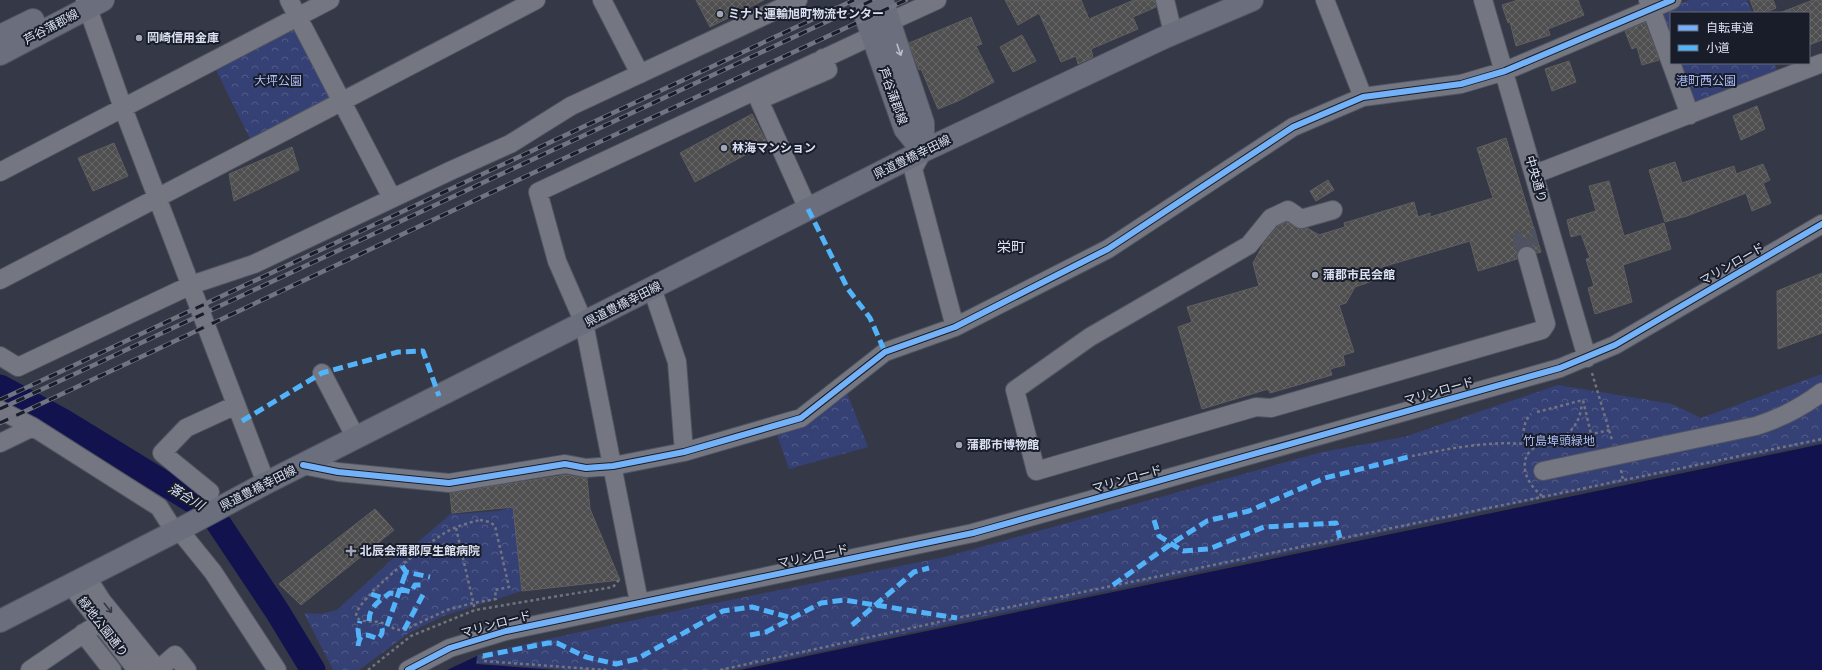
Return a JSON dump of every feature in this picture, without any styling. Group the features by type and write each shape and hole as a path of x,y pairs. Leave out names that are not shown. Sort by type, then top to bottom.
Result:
{"main road":[{"name":"芦谷蒲郡線","path":"860,0 905,129 923,151"},
{"name":"芦谷蒲郡線","path":"882,0 924,123 923,151"},
{"name":"県道豊橋幸田線","path":"0,621 180,529 217,499 266,483 923,151 1173,33 1252,0"},
{"name":"芦谷蒲郡線","path":"0,36 86,2"},
{"name":"芦谷蒲郡線","path":"0,54 86,2"}],"street":[{"path":"289,0 341,103 392,198"},
{"path":"0,172 330,0"},
{"path":"0,280 536,0"},
{"path":"602,0 640,74"},
{"path":"0,356 18,367 191,285 254,264 510,144 571,106 798,0"},
{"path":"889,22 937,0"},
{"path":"1165,0 1173,33"},
{"path":"1325,0 1363,97"},
{"name":"中央通り","path":"1483,0 1535,174 1544,234 1587,358"},
{"path":"303,465 338,472 449,483 565,464 586,468 613,466 684,452 801,418 885,352 955,327 1108,249 1293,127 1363,97 1461,84 1505,71 1650,4 1672,0"},
{"path":"86,2 124,108 266,483"},
{"path":"1650,4 1670,60"},
{"path":"639,602 584,323 557,261 538,192 872,36"},
{"path":"808,209 759,100 828,70 823,58"},
{"path":"1535,174 1822,63"},
{"path":"1671,64 1690,115"},
{"path":"923,151 912,169 955,327"},
{"path":"1333,210 1301,219 1288,210 1271,218 1249,245 1090,337 1015,390 1036,471 1256,408 1271,408 1542,330 1546,324 1527,256"},
{"name":"マリンロード","path":"408,670 450,648 474,639 639,602 973,533 1560,368 1615,345 1822,224"},
{"path":"652,288 677,362 684,452"},
{"path":"322,373 356,438"},
{"path":"1542,471 1756,426 1778,420 1793,412 1822,392"},
{"path":"217,499 162,453 186,428 236,405"},
{"path":"0,410 33,427 159,507 180,529 213,572 277,670"},
{"path":"0,443 33,427"},
{"path":"78,580 102,601 158,670 175,655 187,670"},
{"name":"緑地公園通り","path":"78,580 99,623 136,670"},
{"path":"30,670 99,623"},
{"path":"83,633 112,670"}],"path":[{"path":"1587,358 1617,455 1623,480"},
{"path":"1538,412 1582,400"},
{"path":"1582,400 1592,434"},
{"path":"1562,440 1571,431 1581,417 1582,400"},
{"path":"1524,443 1523,429 1526,420 1531,414"},
{"path":"720,670 965,616 1822,439"},
{"path":"1412,456 1480,446 1524,443 1536,446"},
{"path":"480,520 490,522 495,526 509,587 495,590 496,599 447,610 404,630 398,631 380,623 360,621 356,617 357,610 394,572 418,552 444,534 456,528 480,520"},
{"path":"456,528 475,610"},
{"path":"368,670 411,636 475,610 614,587 620,580"},
{"path":"483,656 483,661 606,670"}],"green space":[{"name":"港町西公園","path":"1689,0 1747,0 1753,12 1670,12 1670,40 1660,13"},
{"name":"大坪公園","path":"290,30 296,32 336,97 251,141 215,68"},
{"name":"港町西公園","path":"1678,64 1774,64 1778,72 1694,105"},
{"name":"竹島埠頭緑地","path":"1822,374 1822,442 1523,503 732,670 572,670 477,663 478,655 507,648 685,609 945,557 1322,452 1404,437 1558,385 1672,404 1701,418"},
{"path":"844,385 868,447 789,469 774,426"},
{"path":"513,507 522,591 443,616 409,633 359,670 333,670 304,613 321,614 337,610 411,542 413,546 452,513 457,514 498,511"}],"shaded area":[{"path":"1822,444 1822,670 740,670"},
{"path":"477,656 476,664 556,670 447,670"}],"building":[{"name":"ミナト運輸旭町物流センター","path":"696,0 764,0 710,27"},
{"path":"1005,0 1081,0 1089,19 1134,0 1155,0 1156,7 1133,17 1138,29 1091,49 1093,57 1078,64 1076,56 1061,62 1039,13 1018,25"},
{"path":"1518,0 1578,0 1584,15 1548,29 1550,35 1516,46 1510,22 1508,23 1502,5"},
{"path":"1750,0 1773,0 1776,8 1766,12 1755,12"},
{"path":"1813,0 1822,0 1822,40 1810,45 1810,12 1782,12"},
{"path":"971,17 982,44 976,46 994,82 958,101 938,109 921,69 919,70 909,43"},
{"path":"1645,23 1659,60 1642,65 1637,47 1632,49 1625,31"},
{"path":"1022,35 1036,61 1013,72 1000,47"},
{"path":"1569,61 1576,82 1552,91 1545,69"},
{"path":"1757,106 1765,129 1741,140 1733,116"},
{"name":"林海マンション","path":"752,114 767,143 695,182 680,153"},
{"name":"蒲郡市民会館","path":"1506,138 1541,252 1537,253 1530,246 1524,246 1517,253 1517,259 1478,271 1470,241 1372,270 1375,280 1355,287 1346,303 1339,305 1354,352 1343,355 1345,365 1330,369 1332,375 1270,393 1268,389 1202,409 1178,327 1192,322 1187,307 1259,286 1253,263 1264,243 1278,226 1287,222 1299,229 1307,228 1319,235 1345,227 1344,223 1414,202 1418,217 1430,213 1430,217 1493,198 1477,148"},
{"path":"114,143 128,176 93,191 78,158"},
{"path":"292,147 299,170 234,201 229,174"},
{"path":"1675,162 1682,183 1734,166 1736,174 1763,164 1770,180 1763,183 1771,203 1752,211 1746,193 1687,216 1665,222 1649,170"},
{"path":"1328,180 1334,190 1316,201 1310,191"},
{"path":"1609,181 1624,236 1664,223 1671,249 1623,265 1632,302 1595,314 1588,288 1594,286 1586,259 1590,258 1581,234 1571,237 1567,220 1596,211 1589,186"},
{"path":"1822,273 1822,333 1778,349 1777,291"},
{"path":"565,475 587,478 590,509 620,580 522,591 513,507 452,513 450,493"},
{"path":"375,509 394,530 301,605 279,584"}],"waterway":[{"name":"落合川","path":"0,387 61,420 211,512 277,611 313,670"}],"tunnel":[{"path":"1527,256 1522,240 1537,236"}],"railway":[{"path":"0,400 854,0"},
{"path":"0,409 873,0"},
{"path":"0,423 906,0"}],"marked path":[{"path":"808,209 848,289 870,318 885,352"},
{"path":"242,421 322,373 398,352 423,351 439,396"},
{"path":"1113,585 1171,544 1207,521 1249,511 1325,478 1412,456"},
{"path":"1154,520 1159,536 1183,551 1209,549 1264,527 1336,523 1340,538"},
{"path":"402,566 406,572 430,577"},
{"path":"852,625 914,572 929,568"},
{"path":"387,626 406,572"},
{"path":"400,589 411,592 415,585 423,585"},
{"path":"404,630 425,591"},
{"path":"369,621 369,616 373,608 379,602 390,593 398,594"},
{"path":"371,594 383,598"},
{"path":"750,635 766,632 821,603 844,600 957,618"},
{"path":"483,656 548,643 557,643 586,657 616,664 637,659 723,611 752,607 792,618"},
{"path":"359,638 358,629 360,621"},
{"path":"358,646 362,636 367,635 378,639 382,631 380,623"}],"cycle path":[{"path":"303,465 338,472 449,483 565,464 586,468 613,466 684,452 801,418 885,352 955,327 1108,249 1293,127 1363,97 1461,84 1505,71 1672,0"},
{"path":"408,670 450,648 506,631 973,533 1560,368 1615,345 1822,224"}],"place":[{"name":"ミナト運輸旭町物流センター","path":"720,14"},
{"name":"岡崎信用金庫","path":"139,38"},
{"name":"林海マンション","path":"724,148"},
{"name":"蒲郡市民会館","path":"1315,275"},
{"name":"蒲郡市博物館","path":"959,445"},
{"name":"北辰会蒲郡厚生館病院","path":"351,551"}],"district":[{"name":"栄町","path":"1011,247"}]}
